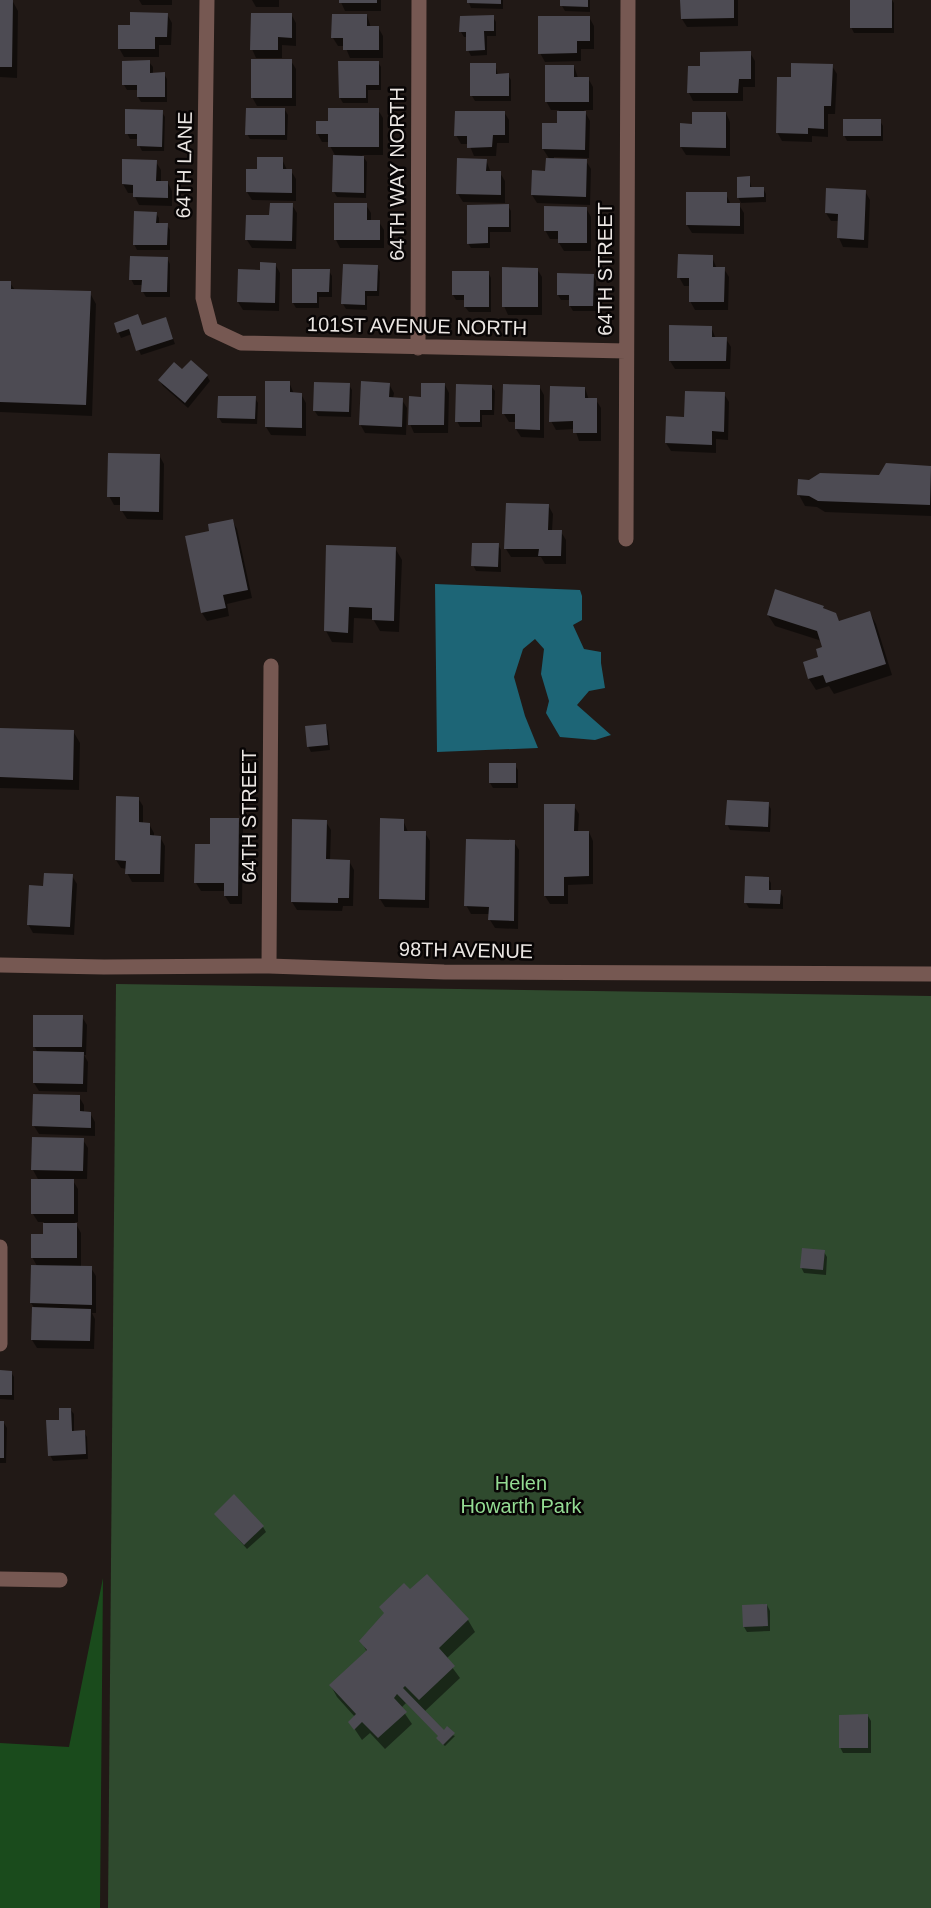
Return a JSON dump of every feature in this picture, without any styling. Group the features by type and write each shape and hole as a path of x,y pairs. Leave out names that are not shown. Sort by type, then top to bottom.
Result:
{"street":[{"name":"64TH LANE","path":"207,0 203,298 211,329"},
{"name":"64TH WAY NORTH","path":"418,0 418,348"},
{"name":"64TH STREET","path":"626,539 628,0"},
{"name":"101ST AVENUE NORTH","path":"211,329 241,343 626,351"},
{"name":"64TH STREET","path":"269,966 271,666"},
{"name":"98TH AVENUE","path":"0,965 269,966 456,972 931,974"},
{"path":"0,1247 0,1344"},
{"path":"0,1579 60,1580"}],"green space":[{"name":"Helen Howarth Park","path":"116,984 931,996 931,1908 108,1908"},
{"path":"103,1578 100,1908 0,1908 0,1743 69,1747"}],"water":[{"path":"435,584 580,590 582,620 573,625 584,649 601,652 605,688 589,691 577,705 611,735 595,740 560,737 546,713 549,701 541,674 544,649 535,639 523,649 514,677 525,716 538,748 437,752"}],"building":[{"path":"0,0 13,0 12,67 0,67"},
{"path":"339,0 377,0 377,3 339,3"},
{"path":"467,0 501,0 501,4 467,3"},
{"path":"560,0 588,0 588,7 560,6"},
{"path":"680,0 734,0 734,18 681,19"},
{"path":"850,0 892,0 892,28 850,28"},
{"path":"130,12 168,13 167,37 155,37 155,49 118,49 118,25 130,25"},
{"path":"251,13 292,13 292,38 278,37 278,50 250,50"},
{"path":"332,14 367,14 367,26 379,26 379,50 343,50 343,38 331,38"},
{"path":"494,15 494,31 484,31 485,50 466,51 466,32 459,32 460,16"},
{"path":"538,16 590,16 590,41 577,41 577,53 538,54"},
{"path":"751,51 751,79 739,79 738,93 687,93 688,66 700,66 700,52"},
{"path":"251,59 292,59 292,98 251,98"},
{"path":"150,60 150,73 165,72 165,97 137,97 137,85 122,85 122,61"},
{"path":"338,61 379,61 379,85 366,85 366,98 339,98"},
{"path":"470,63 496,63 496,74 509,73 509,96 470,96"},
{"path":"791,63 833,64 831,106 824,106 824,129 808,128 808,134 776,133 777,77 791,77"},
{"path":"545,65 574,65 574,77 589,77 589,102 545,102"},
{"path":"246,108 285,108 285,135 245,135"},
{"path":"328,108 379,108 379,147 328,147 328,134 316,134 316,121 328,121"},
{"path":"125,109 163,110 162,147 137,146 137,134 125,134"},
{"path":"455,111 505,111 505,135 493,135 492,147 467,148 467,136 454,136"},
{"path":"557,111 586,111 585,150 542,149 542,123 557,123"},
{"path":"692,112 726,112 726,148 680,147 680,123 692,124"},
{"path":"843,119 881,119 881,136 843,136"},
{"path":"333,155 364,156 364,193 332,192"},
{"path":"257,157 283,157 283,169 292,169 292,193 246,192 246,169 257,169"},
{"path":"457,158 487,159 486,171 501,171 501,195 456,194"},
{"path":"546,158 587,159 586,197 531,195 532,170 545,171"},
{"path":"122,159 157,160 156,181 168,181 168,198 133,197 133,185 122,184"},
{"path":"750,176 750,187 764,187 764,197 737,198 737,177"},
{"path":"826,188 866,190 864,240 837,238 838,214 825,213"},
{"path":"686,192 727,192 727,203 740,203 740,226 686,225"},
{"path":"270,203 293,203 292,241 245,240 246,215 269,215"},
{"path":"334,203 367,203 367,220 380,220 380,240 334,240"},
{"path":"509,204 509,227 488,227 488,243 467,244 467,205"},
{"path":"544,206 587,207 587,243 558,243 558,231 544,231"},
{"path":"134,211 157,212 156,223 168,223 167,245 133,245"},
{"path":"678,254 713,255 713,267 725,267 724,302 689,302 689,278 677,278"},
{"path":"130,256 168,257 167,292 141,292 142,280 129,280"},
{"path":"260,262 276,263 275,303 237,302 238,269 260,270"},
{"path":"343,264 378,265 377,291 365,291 365,305 341,304"},
{"path":"502,267 538,268 538,307 502,307"},
{"path":"292,269 330,269 329,292 317,292 317,303 292,303"},
{"path":"452,271 489,271 489,307 464,307 464,295 452,295"},
{"path":"557,273 594,274 593,306 569,306 569,295 557,295"},
{"path":"0,281 11,281 11,289 91,291 86,405 0,402"},
{"path":"138,314 142,325 166,317 173,339 136,351 129,329 117,333 114,323"},
{"path":"669,325 712,326 712,337 727,337 726,361 669,361"},
{"path":"191,360 208,375 185,403 158,380 174,362 182,369"},
{"path":"265,381 290,381 290,392 302,393 302,428 265,427"},
{"path":"361,381 390,383 389,397 403,398 402,427 359,425"},
{"path":"314,382 350,383 349,412 313,411"},
{"path":"421,383 445,383 444,425 408,425 409,396 421,397"},
{"path":"456,384 492,385 492,410 480,410 480,422 455,422"},
{"path":"503,384 540,385 540,430 515,429 515,414 502,414"},
{"path":"550,386 585,387 585,398 597,398 597,433 573,433 573,421 549,422"},
{"path":"685,391 725,392 724,432 712,431 712,445 665,443 666,416 684,417"},
{"path":"218,396 256,396 255,419 217,418"},
{"path":"108,453 160,454 159,512 120,511 120,497 107,497"},
{"path":"886,463 931,466 930,505 818,501 809,496 797,495 798,479 809,480 820,473 879,475"},
{"path":"506,503 549,504 548,530 562,530 561,556 538,556 539,549 504,549"},
{"path":"233,519 248,590 223,595 226,608 201,613 185,536 209,531 208,524"},
{"path":"472,543 499,543 498,567 471,566"},
{"path":"326,545 396,547 394,621 372,620 372,608 349,607 348,633 324,631"},
{"path":"775,589 824,606 823,608 836,613 839,621 870,611 886,664 826,683 823,675 808,679 803,662 818,657 816,649 822,647 817,631 767,615"},
{"path":"326,724 328,745 307,747 305,726"},
{"path":"0,728 74,730 73,780 0,777"},
{"path":"489,763 516,763 516,783 489,783"},
{"path":"116,796 139,797 139,822 150,823 150,835 161,836 160,874 125,874 126,861 115,860"},
{"path":"727,800 769,802 768,827 725,825"},
{"path":"544,804 575,804 574,831 589,831 589,876 564,877 564,896 544,896"},
{"path":"210,818 239,818 238,896 224,896 224,883 194,883 195,844 210,844"},
{"path":"380,818 404,819 404,831 426,831 425,900 379,899"},
{"path":"292,819 327,820 326,859 350,860 349,898 338,898 338,903 291,902"},
{"path":"466,839 515,840 514,921 488,920 489,907 464,906"},
{"path":"44,873 73,874 70,927 27,925 29,885 43,886"},
{"path":"745,876 769,877 769,890 781,890 780,904 744,903"},
{"path":"33,1015 83,1015 82,1047 33,1047"},
{"path":"33,1051 84,1052 83,1084 33,1083"},
{"path":"33,1094 80,1095 80,1111 91,1112 91,1128 32,1126"},
{"path":"32,1137 84,1138 83,1171 31,1170"},
{"path":"31,1179 74,1179 74,1214 31,1214"},
{"path":"43,1223 77,1223 77,1258 31,1258 31,1234 43,1234"},
{"path":"802,1248 825,1250 823,1270 800,1268"},
{"path":"31,1265 92,1266 92,1305 30,1303"},
{"path":"32,1307 91,1309 90,1341 31,1340"},
{"path":"0,1370 12,1371 12,1395 0,1395"},
{"path":"59,1408 71,1408 72,1431 85,1430 86,1454 48,1456 46,1420 59,1420"},
{"path":"0,1421 4,1421 4,1458 0,1458"},
{"path":"234,1494 264,1526 244,1545 214,1514"},
{"path":"427,1574 469,1619 439,1648 455,1666 419,1700 405,1686 403,1688 444,1730 447,1726 455,1733 443,1745 436,1738 438,1736 397,1694 394,1698 407,1712 378,1738 362,1722 354,1730 348,1722 356,1714 329,1685 367,1650 359,1641 384,1613 379,1607 404,1583 410,1589"},
{"path":"767,1604 768,1626 743,1627 742,1605"},
{"path":"868,1714 868,1748 839,1748 839,1715"}]}
